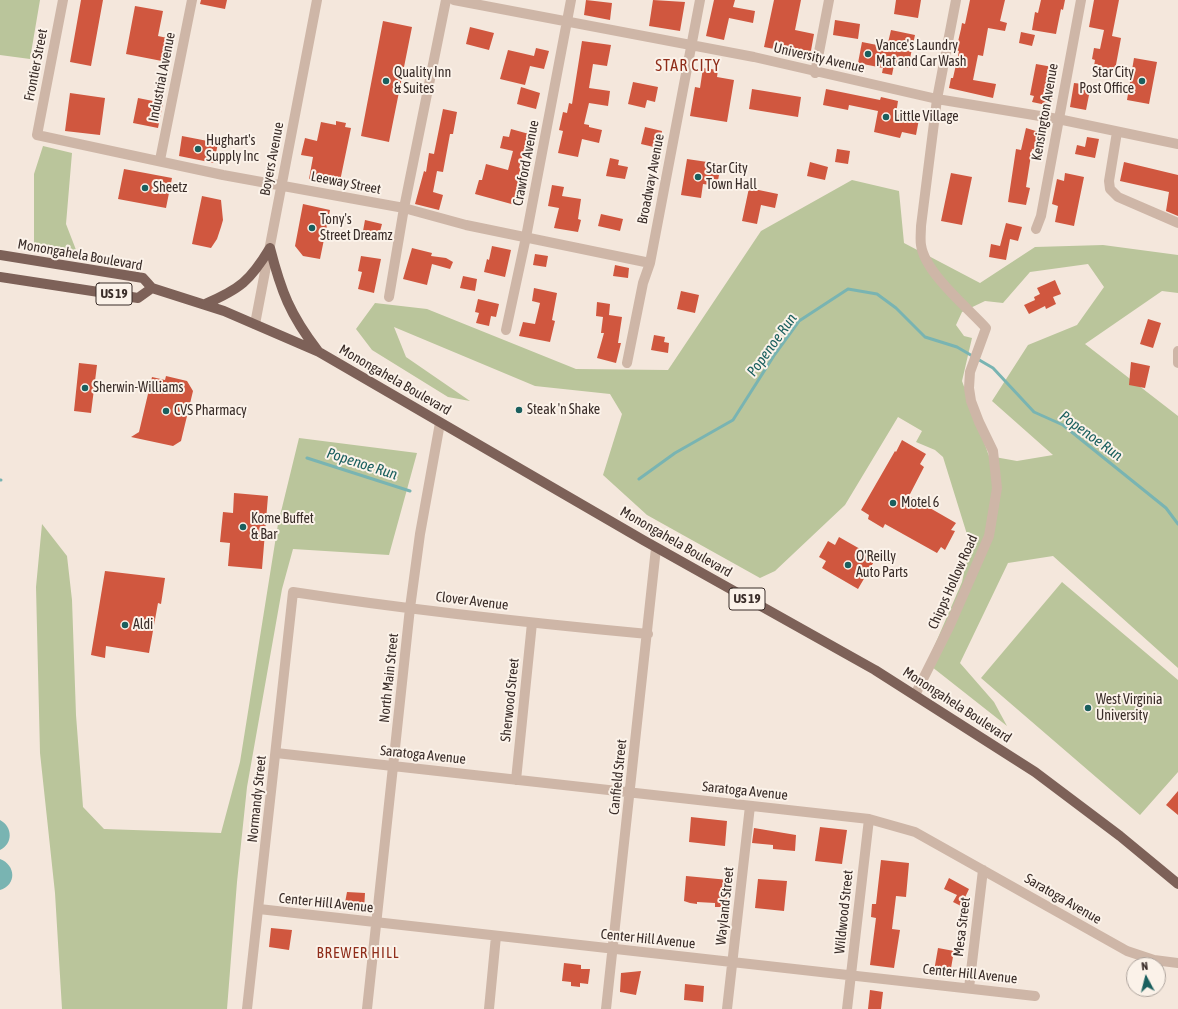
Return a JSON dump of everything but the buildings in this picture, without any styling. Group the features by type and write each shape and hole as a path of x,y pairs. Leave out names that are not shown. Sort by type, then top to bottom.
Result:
{"main road":[{"path":"205,304 240,287 258,267 270,248"},
{"path":"270,248 288,305 298,325 319,352"},
{"name":"Monongahela Boulevard","path":"0,255 77,266 143,278 152,288 205,304 319,352 656,548 915,695 1035,772 1120,836 1178,884"},
{"name":"Monongahela Boulevard","path":"0,277 138,298 152,288"}],"street":[{"name":"Frontier Street","path":"37,134 63,0"},
{"name":"Industrial Avenue","path":"160,160 192,0"},
{"name":"Boyers Avenue","path":"255,324 317,0"},
{"path":"389,297 404,208 446,0"},
{"name":"University Avenue","path":"454,0 754,57 815,73 937,99 1058,119 1178,144"},
{"name":"Crawford Avenue","path":"506,330 526,237 572,0"},
{"name":"Broadway Avenue","path":"627,363 643,283 650,263 700,0"},
{"path":"815,73 829,0"},
{"path":"937,99 956,0"},
{"name":"Kensington Avenue","path":"1036,229 1041,216 1081,0"},
{"name":"Chipps Hollow Road","path":"915,695 950,625 989,536 997,488 993,451 971,401 970,372 983,340 986,328 942,282 930,265 920,246 921,226 937,99"},
{"path":"1117,132 1109,181 1110,189 1118,197 1178,223"},
{"name":"Leeway Street","path":"37,134 223,175 281,184 404,208 466,225 650,263"},
{"path":"1178,351 1178,363"},
{"name":"North Main Street","path":"366,1009 394,766 410,608 420,534 440,423"},
{"name":"Canfield Street","path":"606,1009 631,792 656,548"},
{"name":"Clover Avenue","path":"293,592 532,623 648,634"},
{"name":"Normandy Street","path":"247,1009 293,592"},
{"name":"Sherwood Street","path":"516,780 532,623"},
{"name":"Saratoga Avenue","path":"276,753 869,819 915,832 1127,951 1154,960 1178,963"},
{"name":"Wayland Street","path":"727,1009 750,806"},
{"name":"Wildwood Street","path":"847,1009 869,819"},
{"name":"Mesa Street","path":"968,988 983,870"},
{"name":"Center Hill Avenue","path":"258,909 1035,996"},
{"path":"489,1009 496,936"}],"green space":[{"path":"0,0 40,0 30,59 0,55"},
{"path":"43,146 72,153 66,224 78,255 34,249 34,174"},
{"path":"852,180 899,191 904,243 980,283 1035,247 1103,245 1178,255 1178,293 1162,291 1085,344 1178,416 1178,668 1053,556 1008,563 960,663 994,702 1007,726 927,663 962,582 970,544 943,457 935,450 916,442 922,431 898,417 845,505 775,571 760,578 647,515 603,475 622,414 610,394 535,386 394,327 406,357 470,401 448,397 372,350 356,329 375,303 427,309 576,369 668,370 761,231","holes":["1088,264 1104,287 1077,325 1028,345 992,401 1053,455 1017,461 989,456 962,381 972,338 964,336 956,325 962,312 985,301 1003,303 1030,272"]},
{"path":"299,438 417,453 389,555 293,549 282,589 247,787 237,882 227,1009 62,1009 55,893 40,753 36,587 42,524 67,556 72,600 76,715 83,807 104,829 221,833 240,762 278,524"},
{"name":"West Virginia University","path":"1062,582 1178,680 1178,772 1140,815 981,678"}],"water":[{"path":"0,820 7,827 10,835 7,844 0,850"},
{"path":"0,859 12,870 12,880 6,887 0,890"}],"waterway":[{"name":"Popenoe Run","path":"639,479 675,453 733,420 775,354 799,321 848,289 877,294 896,308 925,337 957,347 993,368 1034,412 1063,425 1166,508 1178,524"},
{"name":"Popenoe Run","path":"307,458 410,491"}],"place":[{"name":"Vance's Laundry Mat and Car Wash","path":"868,54"},
{"name":"Quality Inn & Suites","path":"386,81"},
{"name":"Star City Post Office","path":"1142,81"},
{"name":"Little Village","path":"886,117"},
{"name":"Hughart's Supply Inc","path":"198,149"},
{"name":"Star City Town Hall","path":"698,177"},
{"name":"Sheetz","path":"145,188"},
{"name":"Tony's Street Dreamz","path":"312,228"},
{"name":"Sherwin-Williams","path":"85,388"},
{"name":"Steak 'n Shake","path":"519,410"},
{"name":"CVS Pharmacy","path":"166,411"},
{"name":"Motel 6","path":"893,503"},
{"name":"Kome Buffet & Bar","path":"243,527"},
{"name":"O'Reilly Auto Parts","path":"848,565"},
{"name":"Aldi","path":"125,625"},
{"name":"West Virginia University","path":"1088,708"}],"district":[{"name":"STAR CITY","path":"688,66"},
{"name":"BREWER HILL","path":"358,953"}]}
